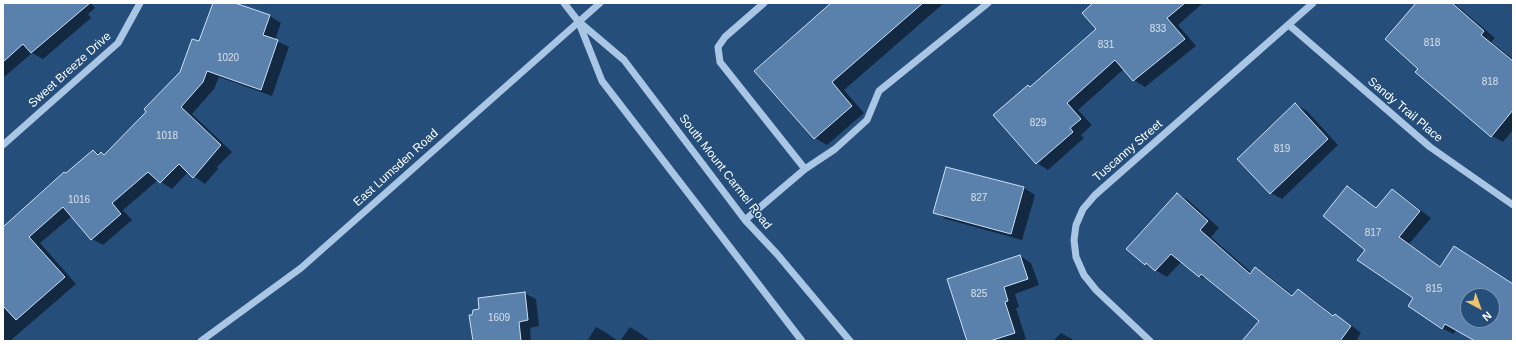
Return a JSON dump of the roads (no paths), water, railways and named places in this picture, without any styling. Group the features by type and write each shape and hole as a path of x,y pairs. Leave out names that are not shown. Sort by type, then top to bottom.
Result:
{"street":[{"name":"Sweet Breeze Drive","path":"3,145 118,43 140,3"},
{"name":"South Mount Carmel Road","path":"564,3 578,21 624,60 745,220 777,254 850,341"},
{"name":"East Lumsden Road","path":"201,341 301,268 600,3"},
{"path":"764,3 725,37 718,47 720,62 806,169"},
{"path":"745,220 806,169 835,149 867,120 879,91 988,3"},
{"name":"Tuscanny Street","path":"1150,341 1096,290 1084,275 1076,257 1074,240 1076,225 1083,209 1095,195 1313,3"},
{"name":"South Mount Carmel Road","path":"578,21 602,81 802,341"},
{"name":"Sandy Trail Place","path":"1289,25 1430,146 1513,205"}]}
